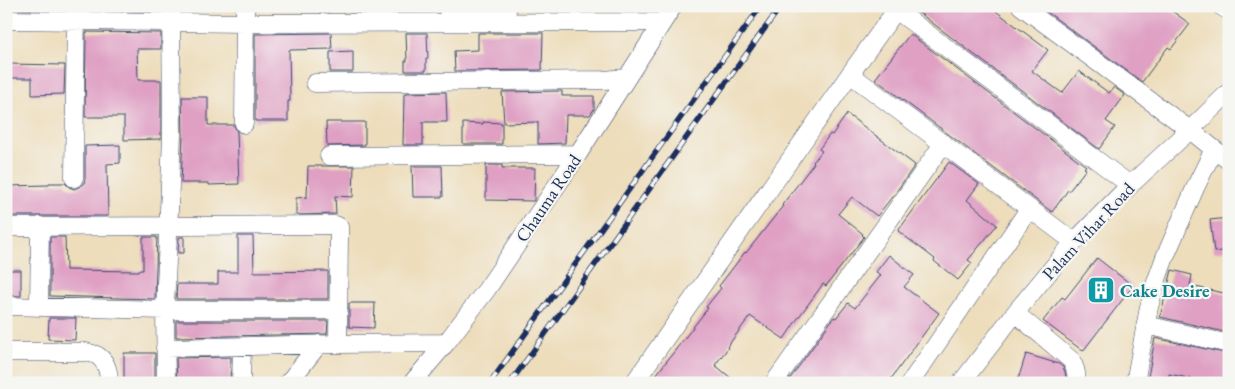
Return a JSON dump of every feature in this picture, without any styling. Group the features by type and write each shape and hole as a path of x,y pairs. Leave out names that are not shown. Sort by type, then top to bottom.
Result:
{"street":[{"path":"445,6 464,9 662,22"},
{"name":"Chauma Road","path":"412,383 446,343 487,289 578,154 673,6"},
{"path":"1021,6 1229,160"},
{"path":"1221,6 1229,11"},
{"path":"634,383 897,8 1130,185"},
{"path":"6,20 76,13 245,15 562,12"},
{"path":"74,178 76,13"},
{"path":"166,383 165,310 172,135 171,15"},
{"path":"244,124 245,15"},
{"path":"850,74 1074,242"},
{"path":"315,83 604,80 626,78"},
{"name":"Palam Vihar Road","path":"961,383 1015,312 1074,242 1130,185 1229,92"},
{"path":"774,383 943,144"},
{"path":"1137,381 1149,307 1156,282 1165,257 1214,149"},
{"path":"329,156 578,154"},
{"path":"910,383 1029,209"},
{"path":"6,227 336,225 339,227 338,344"},
{"path":"39,307 40,226"},
{"path":"6,306 165,310 338,310"},
{"path":"1015,312 1071,360 1076,369 1076,383"},
{"path":"1146,325 1229,344"},
{"path":"165,348 446,343"},
{"path":"288,383 319,344"},
{"path":"241,383 242,347"},
{"path":"6,352 86,352 103,360 107,366 109,383"}],"building":[{"path":"14,6 65,6 65,10 14,9"},
{"path":"87,6 160,6 160,11 87,10"},
{"path":"910,6 989,6 1048,50 1032,71 1062,93 1079,71 1109,93 1114,87 1125,95 1106,121 1115,127 1099,149"},
{"path":"1039,6 1165,6 1190,24 1171,49 1168,47 1142,82"},
{"path":"86,32 161,33 161,49 137,49 138,80 161,80 161,139 124,140 124,117 85,117"},
{"path":"331,33 332,49 289,50 290,101 288,101 288,121 255,121 255,34"},
{"path":"406,33 427,33 428,59 426,59 426,71 405,71 405,61 407,61"},
{"path":"478,33 543,33 542,70 455,71 454,51 478,50"},
{"path":"910,34 1086,166 1084,168 1086,169 1052,212 875,79"},
{"path":"353,51 353,72 330,72 330,52"},
{"path":"6,64 65,65 64,94 32,95 32,78 6,78"},
{"path":"562,91 562,96 594,96 594,109 590,115 566,115 565,143 538,144 538,122 504,123 502,92"},
{"path":"446,92 447,122 423,122 423,145 403,145 404,94"},
{"path":"182,97 208,97 208,125 234,125 237,132 239,184 209,185 209,183 181,183"},
{"path":"847,114 915,165 877,216 852,197 838,214 863,234 864,237 826,286 823,284 784,339 750,316 715,365 737,383 667,383 656,375 708,308 706,307 721,288 719,286 783,206 822,151 819,149"},
{"path":"326,122 365,122 365,145 327,146"},
{"path":"483,122 502,123 502,144 463,144 463,123 483,124"},
{"path":"120,145 120,163 107,164 108,216 6,216 6,186 65,183 74,189 84,183 85,146"},
{"path":"949,162 979,184 967,200 997,225 968,260 972,263 958,280 934,261 935,259 898,231"},
{"path":"486,165 502,165 502,168 535,168 534,201 486,200"},
{"path":"308,166 354,166 353,197 335,196 336,214 296,215 296,198 307,197"},
{"path":"412,166 442,166 443,197 413,197"},
{"path":"1229,218 1229,250 1214,252 1210,220"},
{"path":"238,236 253,236 254,272 328,271 328,299 176,299 177,284 218,284 218,272 238,272"},
{"path":"50,237 65,237 66,270 139,271 143,270 143,237 157,237 155,299 50,296"},
{"path":"179,237 184,237 184,253 178,253"},
{"path":"889,255 914,275 904,287 939,313 888,383 787,383 834,317 836,318 848,303 855,308 881,275 876,272"},
{"path":"1097,258 1133,286 1083,351 1043,321 1062,297 1065,299"},
{"path":"6,270 21,270 21,296 6,295"},
{"path":"1172,270 1192,275 1190,286 1229,294 1229,333 1160,317"},
{"path":"349,303 375,303 374,328 349,327"},
{"path":"49,318 76,318 75,340 48,339"},
{"path":"176,321 328,321 327,334 176,337"},
{"path":"1155,338 1229,354 1229,383 1212,383 1169,374 1167,383 1147,383"},
{"path":"124,353 155,353 155,383 124,383"},
{"path":"1026,354 1059,364 1065,372 1065,383 1017,383"},
{"path":"231,357 230,383 177,383 176,358"}],"railway":[{"path":"490,383 761,6"},
{"path":"510,383 781,6"}],"place":[{"name":"Cake Desire","path":"1101,290"}]}
